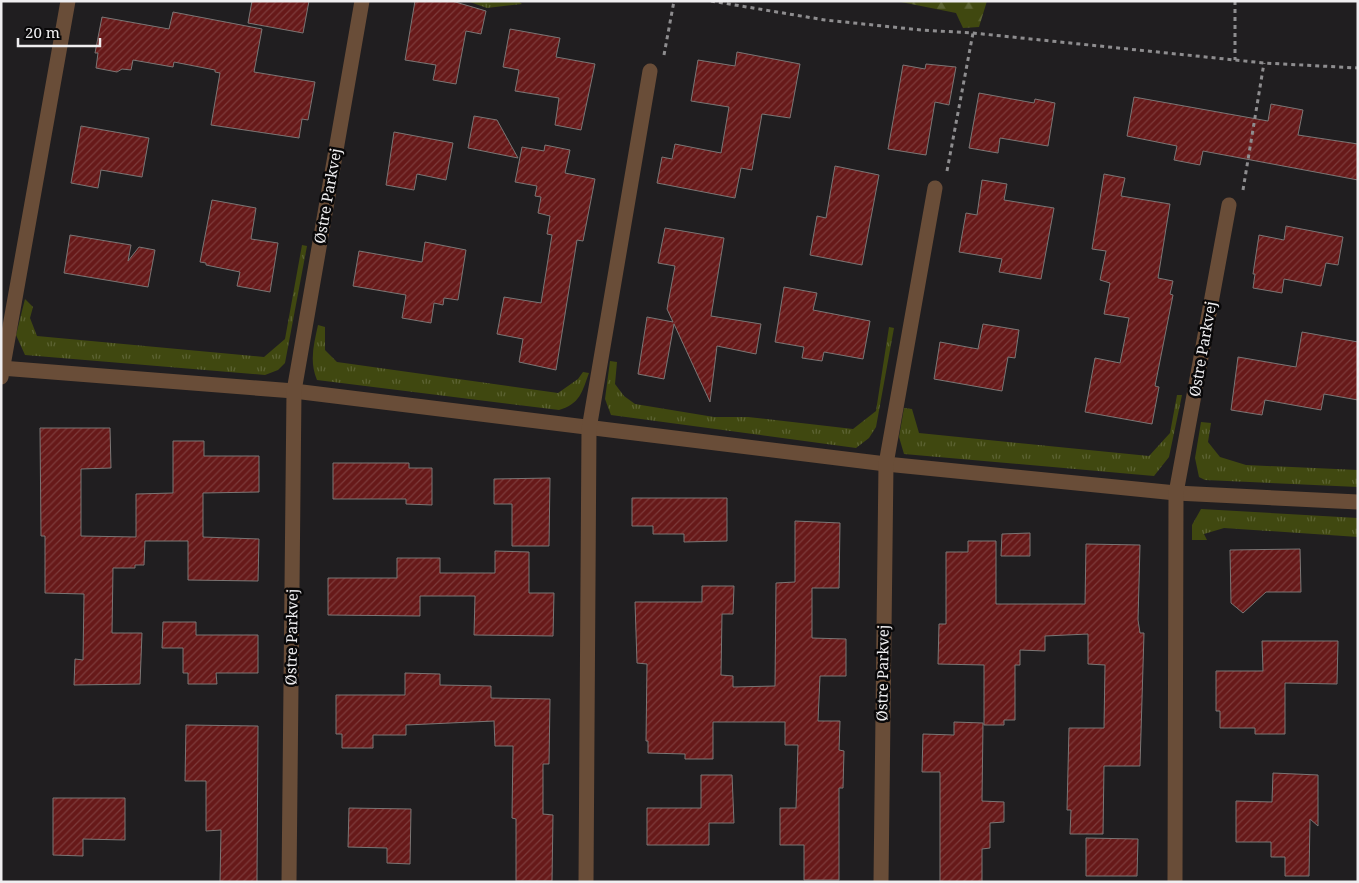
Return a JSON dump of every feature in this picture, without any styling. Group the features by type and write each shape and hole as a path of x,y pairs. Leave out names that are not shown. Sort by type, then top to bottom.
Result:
{"street":[{"path":"1,378 1,368 68,1"},
{"name":"Østre Parkvej","path":"289,882 294,392 362,1"},
{"path":"586,882 589,429 650,70"},
{"name":"Østre Parkvej","path":"881,882 886,464 935,188"},
{"name":"Østre Parkvej","path":"1175,882 1176,493 1229,205"},
{"path":"1,368 294,392 886,464 1176,493 1358,502"}],"path":[{"path":"650,70 664,56 674,1"},
{"path":"711,1 825,20 1264,63 1358,68"},
{"path":"1235,1 1235,60"},
{"path":"935,188 949,168 973,33"},
{"path":"1229,205 1244,190 1264,63"}],"green space":[{"path":"467,1 518,1 522,4 487,8"},
{"path":"896,1 987,1 979,27 963,28 956,13"},
{"path":"302,245 307,246 285,363 278,370 265,375 25,355 16,335 25,299 33,307 30,318 37,336 264,357 285,339"},
{"path":"318,325 325,327 325,350 337,362 558,393 578,379 583,372 589,373 576,401 559,410 317,380 313,359"},
{"path":"889,327 894,328 876,427 869,438 856,448 611,415 605,399 610,361 617,362 615,384 624,396 635,404 714,417 748,417 853,429 876,411"},
{"path":"1177,395 1182,395 1169,457 1154,476 904,454 899,437 904,408 912,409 919,433 1149,456 1170,433"},
{"path":"1201,422 1211,423 1208,442 1220,457 1246,465 1358,470 1358,487 1205,480 1199,477 1195,458"},
{"path":"1201,509 1358,518 1358,537 1224,528 1204,534 1207,540 1192,540 1192,525"}],"building":[{"path":"252,1 309,1 303,33 248,23"},
{"path":"415,1 452,1 486,11 481,34 466,31 456,84 433,80 436,65 405,60"},
{"path":"173,12 262,29 254,72 315,82 308,120 302,119 299,138 211,125 220,73 215,72 215,70 174,62 173,67 133,60 131,70 122,69 117,72 96,68 98,53 95,53 102,17 169,29"},
{"path":"510,29 560,38 556,57 595,64 581,130 555,125 559,98 515,91 519,70 503,67"},
{"path":"737,52 800,64 790,118 762,114 752,170 741,168 735,198 657,183 662,157 672,159 675,144 721,153 729,107 691,101 698,60 735,66"},
{"path":"926,64 956,67 949,105 935,102 926,155 888,149 903,65 925,69"},
{"path":"979,93 1034,103 1035,99 1055,103 1048,146 1000,138 998,153 969,148"},
{"path":"1134,97 1268,121 1271,104 1303,110 1298,135 1358,144 1358,180 1203,151 1200,165 1174,160 1177,146 1127,136"},
{"path":"474,116 497,120 518,158 468,148"},
{"path":"81,126 149,138 142,177 101,170 98,188 71,183"},
{"path":"394,132 453,143 446,180 417,174 414,190 386,185"},
{"path":"545,145 570,150 565,173 595,179 583,241 577,240 556,370 519,362 523,339 497,334 504,297 541,303 552,235 547,234 550,216 538,213 541,197 535,196 537,186 515,182 522,147 544,151"},
{"path":"835,166 879,175 862,265 810,255 817,216 826,218"},
{"path":"1104,174 1125,178 1121,196 1170,204 1158,278 1173,281 1170,294 1173,295 1155,386 1159,387 1152,424 1085,412 1095,358 1120,363 1129,318 1104,314 1110,283 1100,280 1106,251 1092,249"},
{"path":"982,180 1007,184 1004,200 1054,208 1041,279 999,272 1002,259 959,252 966,213 977,215"},
{"path":"212,200 256,208 251,239 278,243 270,292 237,286 240,272 200,262"},
{"path":"1286,226 1343,237 1338,265 1326,263 1321,286 1284,279 1282,293 1253,288 1255,274 1253,274 1259,235 1284,240"},
{"path":"665,228 724,238 711,316 761,324 756,354 717,346 710,402 674,324 664,379 638,374 647,317 673,322 667,309 675,266 658,263"},
{"path":"70,235 131,245 128,261 139,247 155,250 148,287 64,273"},
{"path":"425,242 466,250 458,300 444,298 443,305 434,303 431,323 402,318 406,295 353,286 359,251 422,262"},
{"path":"784,287 817,293 813,310 870,321 863,359 824,352 822,361 802,358 804,347 775,342"},
{"path":"983,324 1019,330 1015,358 1008,357 1002,391 934,379 940,342 978,349"},
{"path":"1302,332 1358,342 1358,400 1324,394 1321,410 1265,400 1262,415 1231,410 1238,357 1296,367"},
{"path":"40,428 110,428 111,468 81,469 81,536 136,537 136,494 173,493 173,441 204,441 204,456 259,456 259,492 203,493 203,537 259,539 258,581 188,580 188,541 145,541 144,565 135,565 135,568 113,568 112,633 142,633 140,684 74,685 75,659 83,660 84,594 45,593 45,536 41,536"},
{"path":"333,463 409,463 409,468 432,468 432,505 406,504 406,499 333,499"},
{"path":"550,478 549,546 512,546 512,504 494,504 494,479"},
{"path":"632,498 727,498 727,541 684,542 684,534 653,534 653,526 632,526"},
{"path":"795,521 840,523 839,588 812,588 812,638 846,639 846,676 820,676 818,721 840,721 839,750 844,751 843,788 839,788 839,880 804,880 804,845 780,845 780,808 796,808 798,745 785,745 785,722 713,722 713,759 685,759 685,754 648,753 648,741 646,741 647,664 637,663 635,602 702,602 702,586 734,586 733,614 722,614 721,675 733,676 733,687 775,686 776,583 795,582"},
{"path":"1030,533 1030,556 1001,556 1002,534"},
{"path":"968,541 996,541 996,604 1085,604 1086,544 1140,545 1138,620 1140,633 1144,633 1140,766 1104,766 1103,834 1070,834 1071,810 1067,810 1069,728 1104,728 1105,665 1088,664 1088,634 1045,636 1045,651 1020,650 1020,665 1015,665 1015,720 1004,720 1004,725 984,725 984,665 938,664 939,624 946,624 946,552 968,552"},
{"path":"1300,549 1301,592 1266,592 1243,613 1231,603 1230,550"},
{"path":"495,551 529,552 529,593 554,593 553,636 474,635 475,596 420,596 420,616 328,615 328,578 397,578 397,558 440,558 440,573 495,573"},
{"path":"163,622 196,622 196,635 258,635 258,673 216,673 217,684 188,684 188,673 183,673 183,648 162,648"},
{"path":"1262,641 1338,641 1337,684 1285,683 1285,734 1255,734 1255,728 1220,728 1220,711 1216,711 1216,671 1263,671"},
{"path":"405,673 440,674 440,685 491,686 491,698 550,699 549,764 543,764 543,814 553,815 552,881 516,881 516,819 512,818 513,746 495,746 494,721 406,725 406,735 373,735 373,748 342,748 342,734 336,734 336,695 405,695"},
{"path":"954,722 983,723 982,801 1004,802 1004,822 990,823 990,848 982,849 982,882 940,882 940,772 922,772 923,734 954,735"},
{"path":"186,725 258,726 257,882 220,882 221,830 206,831 206,781 185,781"},
{"path":"1273,773 1318,775 1318,826 1310,819 1309,876 1285,876 1285,857 1271,857 1271,842 1236,842 1236,801 1272,802"},
{"path":"701,775 732,775 734,823 709,823 709,845 647,845 647,808 701,808"},
{"path":"53,798 125,798 125,840 83,839 83,856 53,855"},
{"path":"349,808 411,809 410,864 387,863 387,848 348,847"},
{"path":"1086,838 1138,839 1137,876 1086,876"}]}
